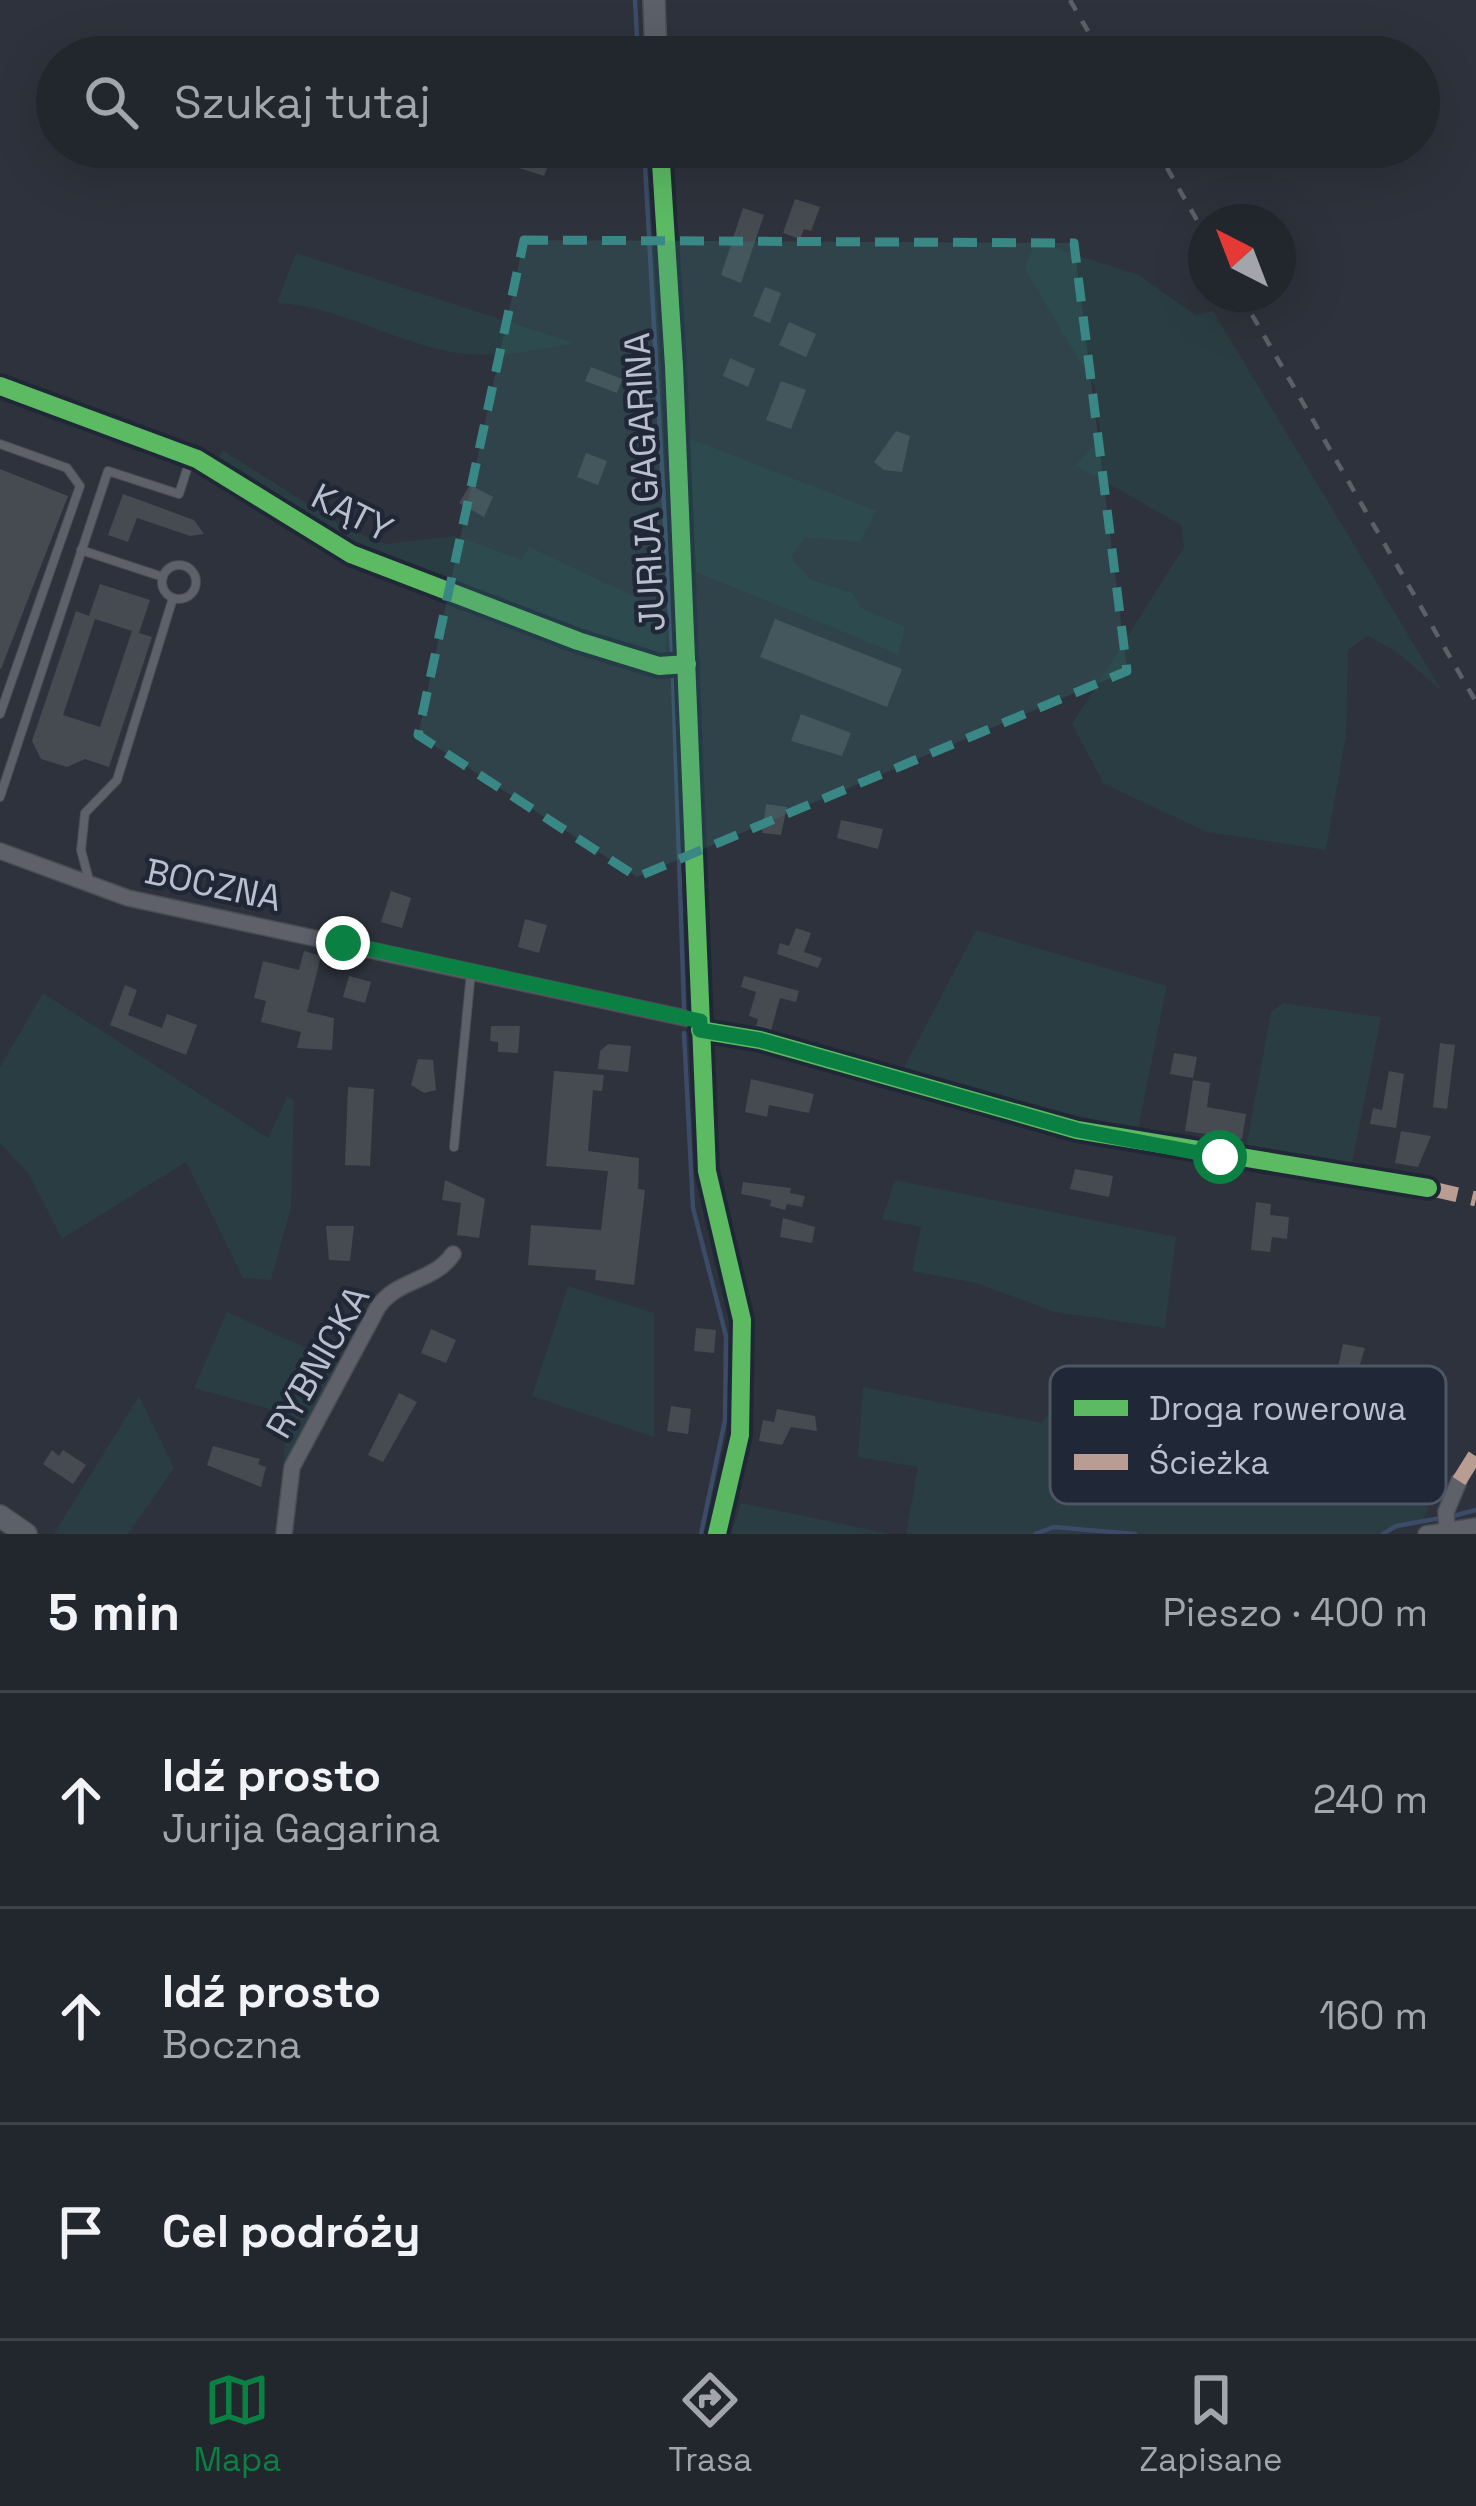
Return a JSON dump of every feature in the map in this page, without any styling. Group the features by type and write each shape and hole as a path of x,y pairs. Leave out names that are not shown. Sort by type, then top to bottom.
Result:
{"street":[{"path":"654,0 655,36"},
{"name":"JURIJA GAGARINA","path":"661,168 709,1195 735,1285 742,1340 740,1435 717,1534"},
{"name":"KĄTY","path":"0,386 191,457 351,554 578,641 659,666 686,664"},
{"name":"BOCZNA","path":"0,850 90,885 700,1025"},
{"path":"700,1025 1077,1130 1428,1188"},
{"name":"RYBNICKA","path":"284,1534 292,1467 378,1306 388,1291 443,1268 453,1254"},
{"path":"1446,1522 1460,1481"},
{"path":"0,1516 26,1534"},
{"path":"1426,1534 1446,1522 1476,1526"}],"lane":[{"path":"0,444 67,468 80,486 0,714"},
{"path":"0,797 108,471 179,494 191,457"},
{"path":"81,550 164,577"},
{"path":"164,577 178,566 196,577 193,593 173,598"},
{"path":"164,577 164,591 173,598"},
{"path":"90,885 81,850 85,813 117,780 173,598"},
{"path":"454,1147 471,971"}],"highlighted area":[{"path":"524,240 1074,243 1127,671 637,877 418,735"}],"green space":[{"path":"1035,242 1139,275 1195,315 1214,312 1442,691 1397,652 1368,636 1348,650 1346,735 1326,850 1207,832 1104,784 1072,724 1184,547 1181,525 1076,465 1101,437 1095,387 1025,269"},
{"path":"296,253 574,343 510,353 462,354 321,310 277,303"},
{"path":"690,439 876,511 860,542 805,537 791,557 810,580 852,593 861,608 905,627 898,654 696,572"},
{"path":"222,450 348,529 385,544 455,536 522,560 529,547 666,612 666,654 653,659 486,602 337,541 217,465"},
{"path":"976,930 1167,986 1138,1130 901,1073"},
{"path":"43,993 268,1138 287,1097 294,1100 291,1208 271,1280 243,1278 186,1162 62,1239 29,1174 0,1143 0,1067"},
{"path":"1283,1003 1381,1017 1352,1164 1246,1148 1271,1012"},
{"path":"895,1180 1176,1237 1165,1328 1055,1312 976,1283 912,1271 921,1227 882,1219"},
{"path":"568,1286 654,1313 654,1437 532,1396"},
{"path":"227,1312 342,1364 284,1476 285,1433 269,1409 194,1388"},
{"path":"863,1387 1042,1423 1050,1411 1050,1504 1419,1504 1429,1508 1422,1521 1384,1534 906,1534 918,1467 858,1457"},
{"path":"139,1396 174,1468 128,1534 54,1534"},
{"path":"741,1503 890,1534 731,1534"}],"building":[{"path":"519,168 547,168 544,176"},
{"path":"795,199 820,207 811,231 804,229 800,239 783,233"},
{"path":"743,208 764,215 741,283 721,275"},
{"path":"765,287 781,293 770,323 753,316"},
{"path":"789,322 816,334 806,357 779,345"},
{"path":"730,358 755,369 748,387 723,376"},
{"path":"591,367 622,379 617,393 585,381"},
{"path":"781,381 806,390 791,429 766,420"},
{"path":"896,431 910,436 902,472 884,470 874,462"},
{"path":"586,453 607,461 598,485 577,477"},
{"path":"0,469 68,496 1,669 0,668"},
{"path":"470,485 493,497 484,517 459,503"},
{"path":"123,494 194,520 204,534 190,536 137,518 128,542 108,535"},
{"path":"100,584 150,600 139,633 152,637 109,767 85,759 67,767 41,759 32,741 76,611 89,616","holes":["95,619 132,631 100,727 63,715"]},
{"path":"775,619 902,669 887,707 760,657"},
{"path":"801,714 851,733 842,756 791,741"},
{"path":"766,804 787,807 781,835 762,833"},
{"path":"841,820 883,829 878,849 837,838"},
{"path":"391,891 411,898 402,928 381,922"},
{"path":"525,919 547,925 539,953 518,947"},
{"path":"796,928 811,933 804,952 822,958 818,968 777,954 780,943 789,946"},
{"path":"304,951 321,956 307,1012 334,1018 332,1050 297,1048 301,1032 261,1022 266,1001 254,998 263,961 299,970"},
{"path":"349,976 371,982 365,1003 343,997"},
{"path":"744,976 799,991 796,1002 780,998 771,1031 756,1026 758,1019 749,1016 756,992 741,987"},
{"path":"125,985 137,990 128,1015 162,1028 167,1014 197,1025 186,1055 110,1025"},
{"path":"491,1026 520,1026 518,1053 498,1052 498,1042 490,1041"},
{"path":"1440,1043 1455,1045 1447,1109 1433,1107"},
{"path":"608,1044 631,1046 628,1072 598,1069 600,1051"},
{"path":"1174,1053 1197,1057 1193,1078 1170,1074"},
{"path":"418,1059 433,1060 436,1090 424,1093 411,1085"},
{"path":"554,1071 604,1075 602,1091 593,1090 588,1151 639,1158 638,1189 645,1190 634,1285 595,1280 596,1270 528,1265 531,1225 601,1230 608,1171 546,1166"},
{"path":"1389,1071 1404,1074 1396,1128 1370,1124 1373,1108 1382,1110"},
{"path":"751,1079 814,1094 809,1113 769,1105 767,1117 745,1112"},
{"path":"1193,1080 1210,1083 1207,1107 1246,1114 1242,1139 1185,1131"},
{"path":"348,1087 374,1089 370,1166 345,1165"},
{"path":"1401,1131 1431,1136 1418,1167 1395,1163"},
{"path":"1075,1169 1113,1176 1109,1197 1070,1189"},
{"path":"445,1180 485,1199 479,1238 457,1235 461,1203 442,1200"},
{"path":"743,1182 791,1188 790,1193 805,1196 802,1207 787,1204 785,1210 770,1206 771,1200 741,1194"},
{"path":"1256,1202 1271,1204 1270,1215 1289,1217 1287,1239 1272,1237 1270,1252 1251,1250"},
{"path":"783,1218 815,1227 812,1243 780,1237"},
{"path":"326,1226 354,1226 350,1261 329,1260"},
{"path":"696,1328 716,1330 714,1353 694,1351"},
{"path":"431,1329 456,1340 446,1363 421,1353"},
{"path":"1343,1344 1365,1348 1359,1366 1338,1366"},
{"path":"399,1393 417,1402 383,1462 368,1455"},
{"path":"671,1406 691,1409 688,1434 667,1431"},
{"path":"777,1409 815,1416 817,1431 791,1427 782,1445 759,1441 763,1420 774,1422"},
{"path":"213,1446 260,1459 258,1464 266,1467 261,1487 207,1465"},
{"path":"52,1450 59,1456 63,1450 86,1465 73,1484 43,1464"}],"waterway":[{"path":"635,0 637,36"},
{"path":"645,168 672,651"},
{"path":"673,677 684,1008"},
{"path":"684,1033 693,1208 726,1336 725,1420 701,1534"},
{"path":"1453,1516 1476,1510"},
{"path":"1383,1534 1396,1526 1441,1518"},
{"path":"1035,1534 1054,1527 1135,1534"}],"railway":[{"path":"1070,0 1091,36"},
{"path":"1167,168 1188,205"},
{"path":"1250,312 1476,702"}],"marked path":[{"path":"1428,1188 1476,1199"},
{"path":"1459,1481 1476,1454"}],"cycle path":[{"path":"661,168 674,366 707,1171 742,1320 740,1435 717,1534"},
{"path":"0,386 197,459 351,554 578,641 659,666 687,664"},
{"path":"700,1030 760,1040 1077,1130 1428,1188"}],"route":[{"path":"343,943 677,1020 700,1021 700,1030 760,1040 1077,1130 1220,1157"}]}
